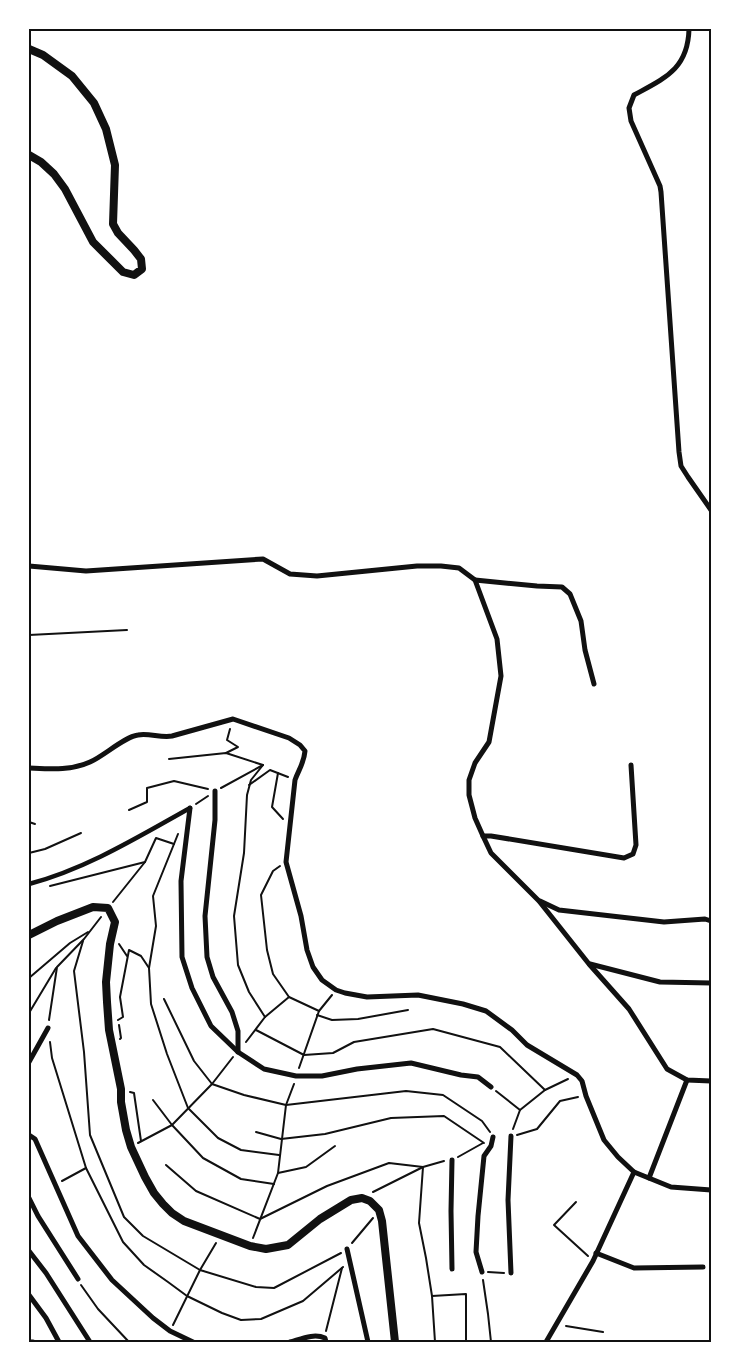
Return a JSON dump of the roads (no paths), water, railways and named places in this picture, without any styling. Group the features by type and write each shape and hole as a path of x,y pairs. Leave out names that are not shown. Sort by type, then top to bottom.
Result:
{"street":[{"path":"689,29 686,52 675,69 665,78 634,96 630,108 631,121 660,186 681,466 711,510"},
{"path":"29,49 43,55 72,76 94,103 106,129 115,165 113,224 142,259 142,269 134,275 123,272 93,242 65,189 54,174 41,162 29,155"},
{"path":"29,566 86,571 262,559 290,574 317,576 417,566 441,566 459,568 475,580 562,587 570,594 581,621 585,650 594,684"},
{"path":"475,580 497,639 501,676 489,742 475,763 469,780 475,818 491,853 539,901 589,964 629,1008 667,1069 687,1080 711,1081"},
{"path":"29,768 58,770 74,768 91,762 138,734 165,738 233,719 288,738 300,745 305,751 304,762 295,780 286,862 301,916 307,950 314,968 322,980 336,990 345,993 367,997 418,995 463,1004 486,1011 512,1030 527,1045 577,1075 582,1082 604,1140 618,1158 634,1172 671,1187 711,1190"},
{"path":"483,836 624,858 633,854 636,845 631,765"},
{"path":"215,791 215,820 205,916 207,957 213,977 232,1012 238,1031 238,1052"},
{"path":"190,808 181,881 182,957 192,988 211,1026 238,1052 264,1070 296,1076 322,1076 411,1063 461,1075 478,1076 491,1087"},
{"path":"29,884 68,872 143,835 190,808"},
{"path":"539,901 559,910 664,922 705,919 711,921"},
{"path":"29,935 92,907 108,908 115,922 110,944 106,982 108,1021 121,1089 121,1102 131,1147 144,1177 162,1204 172,1214 184,1221 250,1246 266,1249 288,1245 320,1219 351,1200 362,1198 370,1201 379,1210 382,1221 395,1342"},
{"path":"589,964 660,982 711,983"},
{"path":"29,1062 48,1028"},
{"path":"649,1178 687,1080"},
{"path":"29,1135 35,1140 78,1236 112,1280 153,1318 170,1331 193,1342"},
{"path":"511,1136 508,1200 511,1273"},
{"path":"482,1272 476,1252 478,1216 484,1156 492,1146 493,1137"},
{"path":"452,1160 450,1211 452,1269"},
{"path":"546,1342 593,1261 634,1172"},
{"path":"29,1198 38,1216 78,1279"},
{"path":"347,1249 368,1342"},
{"path":"29,1250 90,1342"},
{"path":"596,1253 634,1268 703,1267"},
{"path":"29,1295 46,1318 59,1342"},
{"path":"290,1342 309,1336 322,1336 326,1342"}]}
